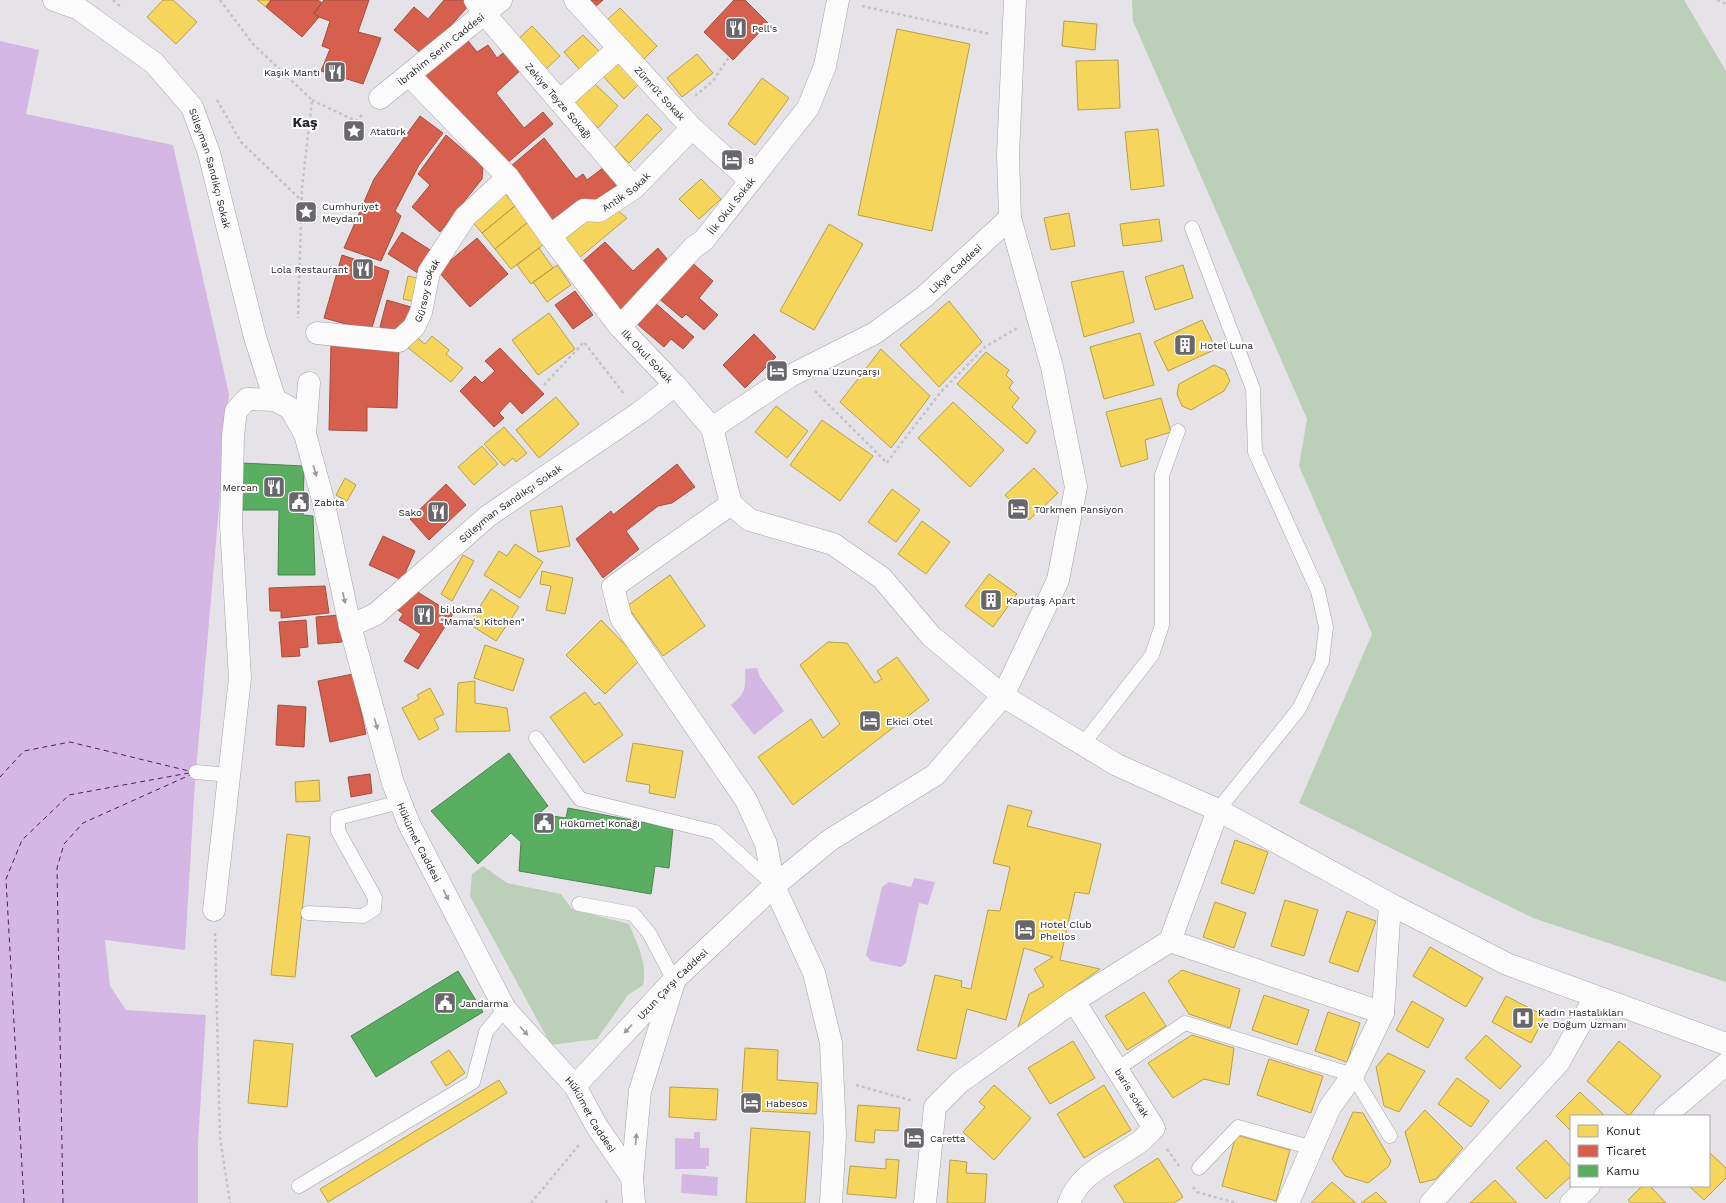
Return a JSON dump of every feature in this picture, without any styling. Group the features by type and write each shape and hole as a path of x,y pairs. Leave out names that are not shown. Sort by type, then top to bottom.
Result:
{"street":[{"name":"Süleyman Sandıkçı Sokak","path":"54,0 79,9 154,63 192,107 209,153 255,337 275,400"},
{"name":"Zümrüt Sokak","path":"575,0 692,128 751,181"},
{"name":"İlk Okul Sokak","path":"620,327 693,248 704,240 808,108 825,66 838,0"},
{"path":"1010,218 1008,154 1015,0"},
{"name":"İbrahim Serin Caddesi","path":"380,98 409,75 487,4"},
{"name":"Zekiye Teyze Sokağı","path":"487,4 560,101 634,188"},
{"path":"560,101 619,48"},
{"name":"Ilk Okul Sokak","path":"409,75 508,178 550,236 620,327 675,385 712,428"},
{"name":"Antik Sokak","path":"550,236 584,210 600,211 634,188 692,128"},
{"name":"Gürsoy Sokak","path":"317,333 399,340 414,327 421,312 429,272 465,216 508,178"},
{"name":"Uzun Çarşı Caddesi","path":"575,1086 674,980 774,886 830,840 935,775 1003,696 1058,580 1076,487 1052,367 1010,218"},
{"name":"Likya Caddesi","path":"712,428 796,372 876,333 924,297 1010,218"},
{"path":"305,434 309,382"},
{"name":"Süleyman Sandıkçı Sokak","path":"350,626 376,614 488,516 639,413 675,385"},
{"path":"214,910 240,678 230,525 233,435 236,411 247,399 275,400 290,408 305,434"},
{"path":"712,428 731,504 750,520 833,544 882,578 931,636 1003,696 1117,765 1218,810 1390,904 1507,964 1726,1044"},
{"name":"Hükümet Caddesi","path":"305,434 323,500 350,626 393,783 409,824 505,1008 575,1086 596,1125 632,1178 634,1203"},
{"path":"731,504 613,587 621,618 746,800 766,844 774,886 814,973 831,1043 836,1134 831,1203"},
{"path":"924,1203 935,1106 960,1082 1074,1001 1170,941 1218,810"},
{"path":"1288,1203 1330,1107 1353,1075 1383,1013 1390,904"},
{"path":"1170,941 1383,1013"},
{"path":"632,1178 640,1091 674,980"},
{"path":"1431,1203 1559,1062 1595,997"},
{"name":"baris sokak","path":"1069,1203 1073,1192 1083,1179 1140,1142 1154,1128 1074,1001"},
{"path":"1666,1115 1726,1064"},
{"path":"1571,1203 1588,1187"}],"lane":[{"path":"1192,228 1253,389 1255,452 1318,591 1326,627 1322,661 1299,709 1218,810"},
{"path":"1083,744 1152,655 1162,624 1162,475 1178,431"},
{"path":"536,738 580,799 715,832 774,886"},
{"path":"196,772 229,775"},
{"path":"308,913 363,916 374,909 375,898 338,831 338,818 400,802"},
{"path":"578,904 633,914 649,933 674,980"},
{"path":"299,1186 473,1082 486,1032 505,1008"},
{"path":"1117,1069 1185,1023 1353,1075 1390,1136"},
{"path":"1200,1168 1238,1127 1313,1148"}],"path":[{"path":"220,0 253,44 312,100 356,121 380,98"},
{"path":"838,0 997,36"},
{"path":"1717,0 1726,4"},
{"path":"676,111 713,81 729,57"},
{"path":"298,323 302,188 312,100"},
{"path":"796,372 887,463 940,393 985,347 1038,315"},
{"path":"544,385 584,342 639,413"},
{"path":"214,910 220,1137 230,1203"},
{"path":"833,1078 935,1106"},
{"path":"531,1203 596,1125"}],"green space":[{"path":"1132,0 1684,0 1726,71 1726,982 1533,918 1299,803 1372,634 1299,466 1307,419 1133,21"},
{"path":"483,866 507,883 561,894 572,909 629,924 643,962 643,985 628,995 597,1039 551,1045 470,896 472,874"}],"shaded area":[{"path":"0,41 39,50 26,114 173,145 229,394 195,782 185,950 105,940 110,986 126,1010 206,1015 198,1143 198,1203 0,1203"},
{"path":"757,668 760,677 784,711 754,735 731,705 740,697 744,690 745,669"},
{"path":"914,878 935,882 928,905 919,903 906,963 901,967 871,961 866,955 882,887 889,882 911,887"},
{"path":"694,1132 700,1132 700,1148 709,1148 709,1166 706,1166 706,1169 675,1169 675,1138 694,1139"},
{"path":"682,1174 718,1177 717,1196 681,1193"}],"building: Konut":[{"path":"163,0 173,0 197,22 176,44 147,17"},
{"path":"257,0 271,0 266,7"},
{"path":"620,8 657,46 643,60 606,21"},
{"path":"1064,21 1097,24 1095,50 1062,46"},
{"path":"532,26 560,56 545,70 517,40"},
{"path":"897,29 970,44 932,231 858,215"},
{"path":"583,35 601,53 581,71 564,52"},
{"path":"697,54 713,73 682,97 667,78"},
{"path":"617,60 639,84 624,99 602,75"},
{"path":"1118,60 1120,108 1078,110 1076,61"},
{"path":"762,78 789,98 755,145 728,124"},
{"path":"592,81 618,106 598,128 571,102"},
{"path":"647,114 662,129 629,163 614,148"},
{"path":"1158,129 1164,186 1131,190 1125,132"},
{"path":"701,179 721,199 699,219 679,199"},
{"path":"504,192 515,206 482,233 471,220"},
{"path":"515,206 528,222 495,249 482,233"},
{"path":"612,206 627,218 578,259 559,235"},
{"path":"1069,213 1075,246 1051,250 1044,218"},
{"path":"1159,219 1162,241 1123,246 1120,224"},
{"path":"528,222 544,244 511,269 495,249"},
{"path":"829,224 863,244 814,330 780,311"},
{"path":"539,248 553,268 531,284 517,265"},
{"path":"557,265 571,285 547,302 533,282"},
{"path":"1183,265 1193,298 1155,310 1145,277"},
{"path":"1123,271 1134,322 1084,337 1071,282"},
{"path":"408,276 426,280 421,303 403,299"},
{"path":"949,301 982,342 939,387 900,345"},
{"path":"549,313 575,349 538,375 512,340"},
{"name":"Hotel Luna","path":"1202,320 1216,349 1168,371 1154,342"},
{"path":"1140,333 1154,385 1104,399 1090,347"},
{"path":"415,336 425,344 432,336 449,350 446,354 463,368 451,382 407,347"},
{"path":"881,349 930,396 891,448 840,402"},
{"path":"986,352 1009,370 1006,375 1013,382 1009,388 1019,398 1012,407 1036,431 1027,444 957,384"},
{"path":"1214,365 1225,370 1230,381 1224,391 1191,410 1182,406 1177,394 1179,384"},
{"path":"556,397 579,424 539,458 516,430"},
{"path":"1161,398 1171,432 1145,440 1148,459 1121,467 1106,412"},
{"path":"953,402 1004,450 970,487 918,438"},
{"path":"776,406 808,431 787,458 755,432"},
{"path":"822,420 873,456 840,501 790,465"},
{"path":"504,427 527,453 516,462 513,458 504,466 484,444"},
{"path":"482,446 498,464 474,485 458,467"},
{"path":"1034,468 1058,493 1029,520 1005,495"},
{"path":"345,478 356,485 347,501 336,495"},
{"path":"892,489 920,510 896,542 868,522"},
{"path":"562,506 570,546 538,552 530,511"},
{"path":"922,521 950,542 926,574 898,554"},
{"path":"515,544 543,562 520,598 484,575 499,551 507,556"},
{"path":"463,555 474,561 452,601 441,594"},
{"path":"542,571 573,578 565,614 546,610 551,586 540,584"},
{"name":"Kaputaş Apart","path":"989,574 1017,594 993,627 965,606"},
{"path":"670,575 705,626 663,656 627,606"},
{"path":"491,589 519,607 496,641 469,624"},
{"path":"601,620 640,660 605,694 566,655"},
{"name":"Ekici Otel","path":"828,642 847,643 875,683 882,679 877,671 897,657 929,700 793,805 758,757 811,719 823,738 840,724 800,665"},
{"path":"485,645 524,659 513,691 474,678"},
{"path":"475,681 475,703 507,708 510,731 456,732 458,683"},
{"path":"430,688 444,714 434,719 439,729 419,740 402,708 419,699 417,695"},
{"path":"585,692 595,705 599,702 623,735 584,763 550,717"},
{"path":"633,743 683,751 675,798 649,793 650,785 626,781"},
{"path":"319,780 320,801 296,802 295,782"},
{"name":"Hotel Club Phellos","path":"1008,805 1032,811 1027,826 1101,844 1089,894 1075,892 1060,960 1100,969 1018,1027 1029,994 1044,986 1034,969 1053,957 1024,948 1006,1020 967,1009 956,1059 917,1050 935,975 962,981 961,987 971,989 988,910 1000,911 1010,867 993,863"},
{"path":"287,834 310,837 295,977 271,975"},
{"path":"1235,840 1268,852 1254,894 1221,883"},
{"path":"1285,900 1318,910 1304,956 1271,946"},
{"path":"1215,902 1246,913 1234,948 1203,937"},
{"path":"1347,911 1376,921 1358,972 1329,962"},
{"path":"1430,947 1483,978 1466,1007 1413,976"},
{"path":"1182,970 1240,989 1230,1028 1189,1014 1168,981"},
{"path":"1144,992 1166,1026 1127,1050 1105,1016"},
{"path":"1264,995 1309,1010 1297,1045 1252,1030"},
{"path":"1506,996 1545,1016 1531,1043 1492,1022"},
{"path":"1412,1001 1444,1019 1428,1048 1396,1030"},
{"path":"1328,1012 1360,1023 1347,1062 1315,1051"},
{"path":"1192,1035 1234,1048 1229,1085 1204,1079 1173,1098 1148,1063"},
{"path":"1486,1035 1521,1066 1500,1089 1465,1058"},
{"path":"254,1040 293,1044 287,1107 248,1103"},
{"path":"1073,1041 1095,1078 1050,1104 1028,1068"},
{"path":"1619,1041 1661,1076 1630,1115 1628,1115 1587,1081"},
{"path":"745,1048 778,1050 777,1080 818,1083 816,1114 741,1110"},
{"path":"449,1050 465,1073 446,1086 431,1062"},
{"path":"1388,1053 1425,1071 1399,1112 1384,1106 1376,1067"},
{"path":"1269,1059 1323,1076 1311,1113 1257,1095"},
{"path":"1457,1078 1489,1101 1471,1127 1438,1104"},
{"path":"499,1080 507,1093 328,1202 320,1189"},
{"path":"994,1085 1031,1118 994,1160 963,1132 985,1107 979,1102"},
{"path":"1104,1085 1131,1130 1084,1158 1057,1114"},
{"path":"670,1087 718,1089 716,1120 669,1117"},
{"path":"1580,1092 1604,1115 1570,1115 1570,1130 1556,1116"},
{"path":"858,1105 900,1108 898,1131 875,1130 874,1143 855,1141"},
{"path":"1425,1110 1463,1148 1436,1179 1420,1183 1405,1132"},
{"path":"1353,1112 1363,1113 1391,1161 1388,1167 1368,1183 1345,1176 1332,1159"},
{"path":"751,1128 810,1132 805,1203 746,1203"},
{"path":"1236,1135 1290,1150 1276,1201 1222,1186"},
{"path":"1546,1140 1570,1166 1570,1177 1546,1199 1516,1168"},
{"path":"1710,1153 1726,1168 1726,1178 1704,1200 1690,1187 1710,1187"},
{"path":"1158,1158 1183,1197 1174,1203 1125,1203 1114,1186"},
{"path":"886,1159 899,1160 896,1198 847,1194 850,1166 886,1169"},
{"path":"950,1160 967,1162 966,1173 987,1174 985,1203 947,1203"},
{"path":"1495,1180 1517,1203 1470,1203"},
{"path":"1332,1182 1356,1203 1311,1203"},
{"path":"1641,1187 1651,1187 1666,1203 1631,1203 1628,1200"},
{"path":"1376,1192 1387,1203 1361,1203"}],"building: Ticaret":[{"path":"271,0 318,0 322,3 314,13 319,17 302,37 266,7"},
{"path":"324,0 369,0 358,32 381,38 363,84 321,71 330,49 322,46 330,21 319,17 314,13"},
{"path":"444,0 465,0 470,4 424,56 394,30 414,7 428,19"},
{"path":"587,0 603,0 594,8"},
{"name":"Pell's","path":"734,0 745,0 768,23 733,60 704,32"},
{"path":"464,36 477,52 488,45 497,58 508,49 523,68 496,93 524,128 543,112 553,124 506,164 421,72"},
{"path":"420,116 443,133 419,165 395,211 401,216 381,261 344,248 374,179"},
{"path":"446,135 483,167 482,179 440,232 412,207 430,185 418,174"},
{"path":"544,138 576,179 583,174 587,180 608,164 623,183 590,207 557,227 511,166"},
{"path":"402,232 435,253 421,275 388,254"},
{"path":"477,238 508,274 470,307 438,271"},
{"path":"605,242 633,271 658,248 671,264 623,315 582,262"},
{"path":"342,255 389,271 371,331 324,318"},
{"path":"689,260 713,281 699,298 718,315 704,330 686,314 682,318 657,297"},
{"path":"575,291 593,315 573,329 555,305"},
{"path":"387,300 411,307 404,333 380,327"},
{"path":"654,302 694,337 683,349 671,339 664,347 636,323"},
{"path":"754,334 776,357 745,388 723,365"},
{"path":"331,344 399,346 397,408 367,407 367,431 329,430"},
{"path":"500,348 544,394 522,414 510,401 499,413 504,418 494,427 460,391 475,376 482,383 495,371 485,361"},
{"path":"677,464 695,487 672,503 658,506 626,531 639,549 603,578 576,539 611,511 613,515"},
{"name":"Sako","path":"446,484 466,505 429,540 410,519"},
{"path":"383,536 415,551 402,580 369,565"},
{"path":"325,586 329,613 281,618 281,611 270,611 269,588"},
{"path":"416,591 453,614 418,669 404,661 421,634 399,620 403,614 395,608 402,597 409,601"},
{"path":"340,615 342,642 318,644 316,617"},
{"path":"306,620 308,647 299,648 300,656 282,657 279,622"},
{"path":"353,674 366,734 330,742 318,681"},
{"path":"278,705 306,707 304,747 276,745"},
{"path":"370,774 372,793 351,797 348,777"}],"building: Kamu":[{"path":"242,463 304,466 303,515 313,516 315,575 278,575 279,510 239,510"},
{"name":"Hükümet Konağı","path":"509,753 548,806 538,814 566,818 568,808 673,828 669,868 655,866 651,894 519,871 521,842 511,833 478,864 431,811"},
{"path":"458,971 483,1012 376,1077 351,1036"}],"ferry route":[{"path":"0,777 24,751 70,742 189,771"},
{"path":"24,1203 6,879 22,840 69,795 189,773"},
{"path":"63,1203 57,868 64,844 83,823 190,775"}],"place":[{"name":"Pell's","path":"736,28"},
{"name":"Kaşık Mantı","path":"335,72"},
{"name":"Atatürk","path":"354,131"},
{"name":"8","path":"732,160"},
{"name":"Cumhuriyet Meydanı","path":"306,212"},
{"name":"Lola Restaurant","path":"363,269"},
{"name":"Hotel Luna","path":"1185,345"},
{"name":"Smyrna Uzunçarşı","path":"777,371"},
{"name":"Mercan","path":"274,487"},
{"name":"Zabıta","path":"299,502"},
{"name":"Türkmen Pansiyon","path":"1018,509"},
{"name":"Sako","path":"438,512"},
{"name":"Kaputaş Apart","path":"991,600"},
{"name":"bi lokma \"Mama's Kitchen\"","path":"424,615"},
{"name":"Ekici Otel","path":"870,721"},
{"name":"Hükümet Konağı","path":"544,823"},
{"name":"Hotel Club Phellos","path":"1025,930"},
{"name":"Jandarma","path":"445,1003"},
{"name":"Kadın Hastalıkları ve Doğum Uzmanı","path":"1523,1018"},
{"name":"Habesos","path":"751,1103"},
{"name":"Caretta","path":"914,1138"}],"district":[{"name":"Kaş","path":"305,122"}]}
